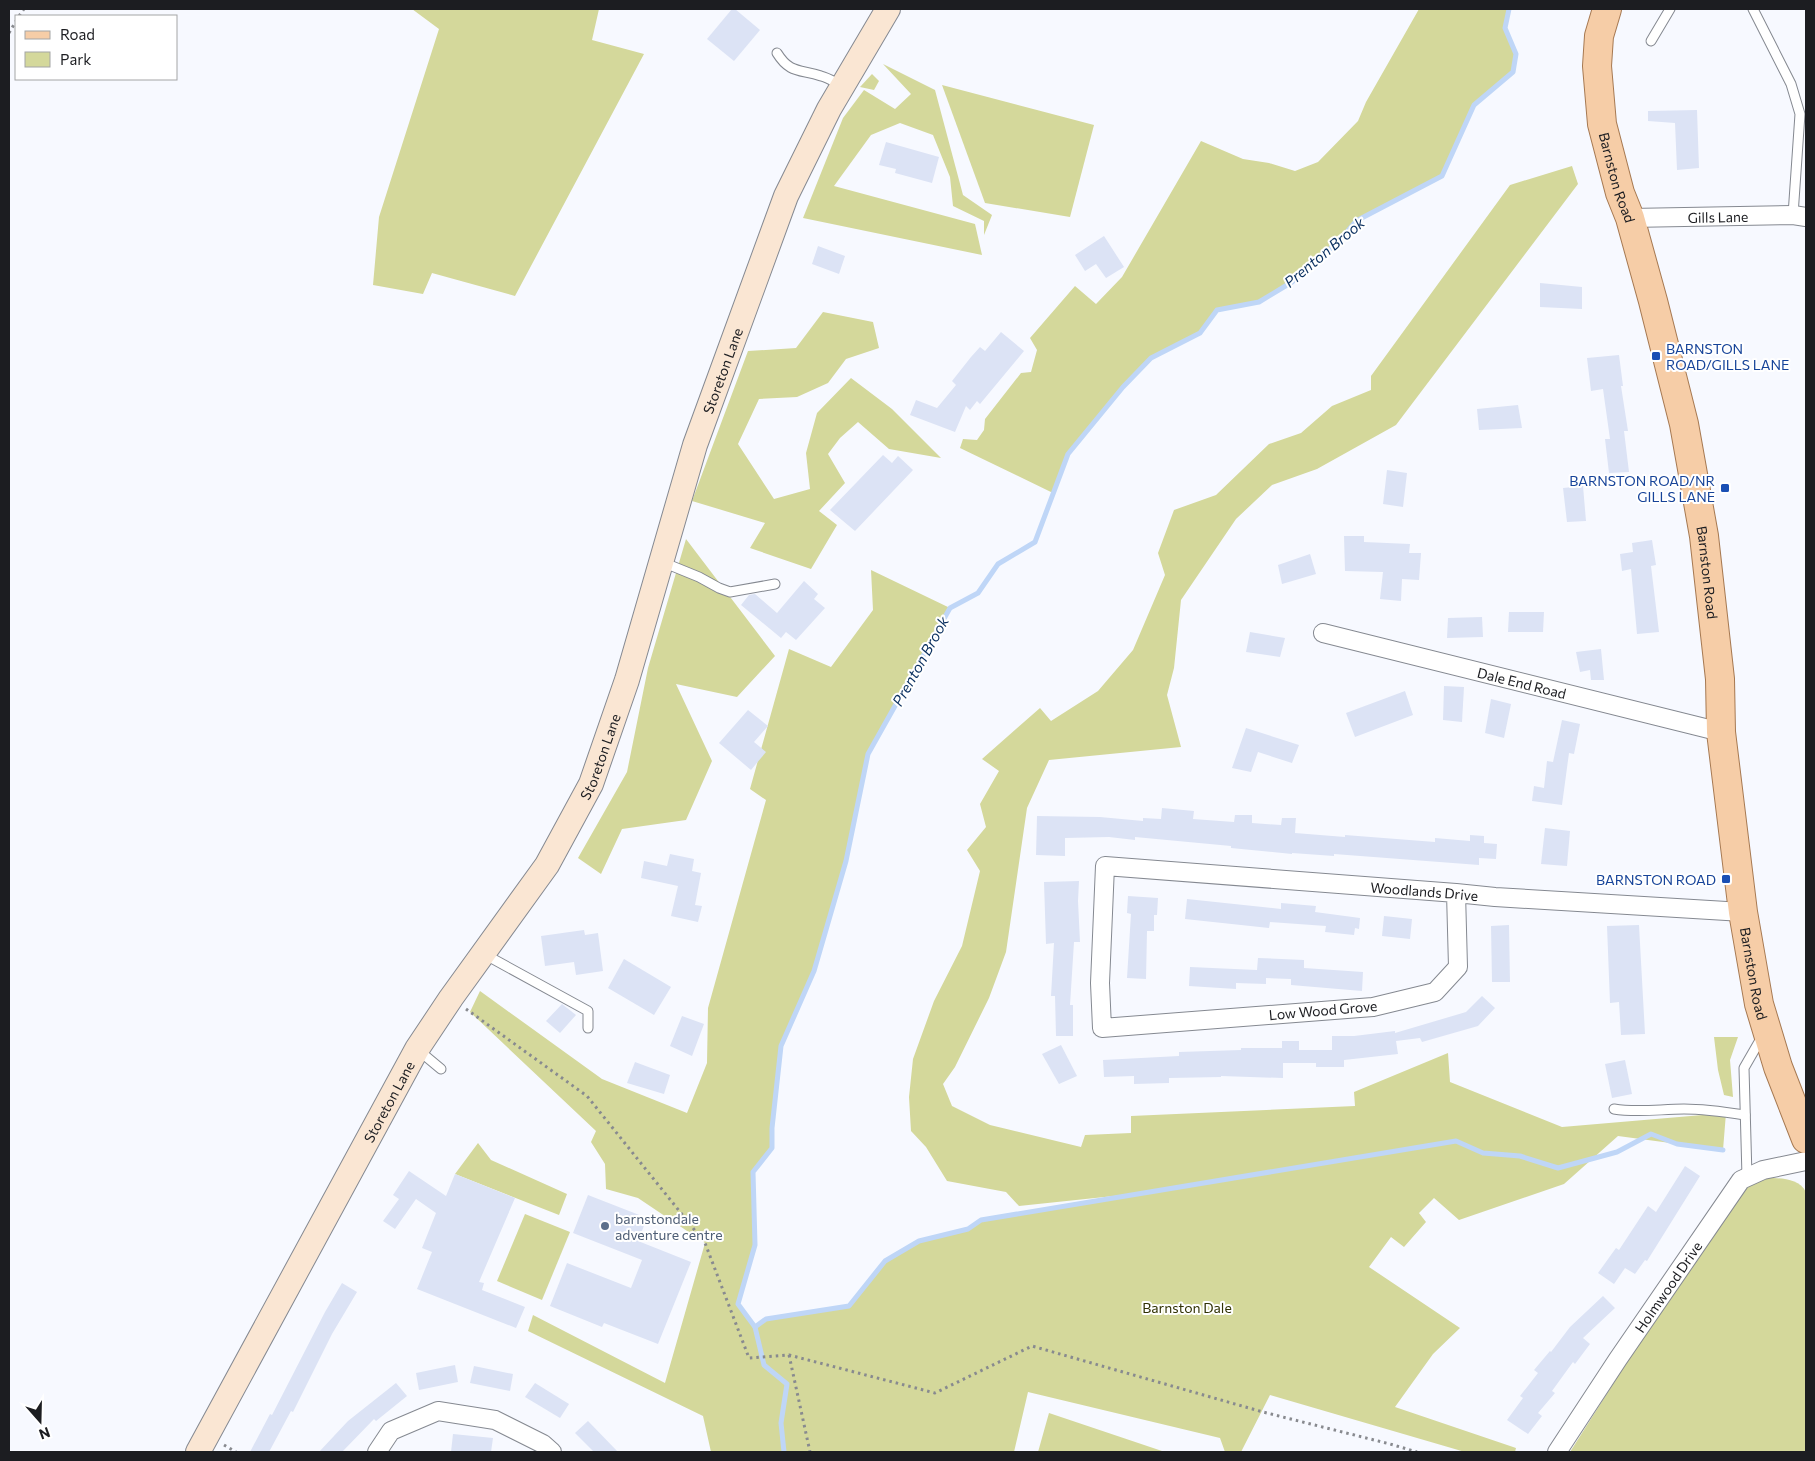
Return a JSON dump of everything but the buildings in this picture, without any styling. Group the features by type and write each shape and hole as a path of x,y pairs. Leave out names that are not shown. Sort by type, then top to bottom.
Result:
{"main road":[{"name":"Barnston Road","path":"1607,9 1599,36 1597,66 1602,124 1620,193 1630,218 1684,424 1704,536 1720,679 1722,732 1743,912 1759,1004 1778,1067 1806,1139"}],"street":[{"name":"Storeton Lane","path":"198,1452 417,1049 451,998 547,865 591,784 627,680 695,445 786,196 829,109 888,9"},
{"name":"Gills Lane","path":"1630,218 1800,216"},
{"name":"Dale End Road","path":"1323,633 1722,732"},
{"name":"Woodlands Drive","path":"1102,1028 1100,983 1105,866 1494,897 1743,912"},
{"name":"Low Wood Grove","path":"1102,1028 1372,1007 1435,992 1458,966 1456,893"},
{"name":"Holmwood Drive","path":"1557,1452 1612,1368 1741,1180 1763,1170 1806,1160"},
{"path":"377,1452 391,1431 438,1411 495,1420 544,1444 552,1452"}],"lane":[{"path":"1651,41 1670,9"},
{"path":"1752,9 1792,84 1800,114 1800,216"},
{"path":"777,53 782,62 792,69 824,77 843,86"},
{"path":"661,564 690,573 730,592 775,584"},
{"path":"484,954 588,1011 588,1028"},
{"path":"1747,1177 1744,1068 1766,1029"},
{"path":"417,1049 441,1069"},
{"path":"1614,1109 1628,1112 1702,1110 1745,1115"}],"path":[{"path":"451,998 587,1096 705,1243 749,1358 790,1355 935,1393 1032,1346 1263,1412 1417,1452"},
{"path":"790,1355 810,1452"}],"green space":[{"path":"412,9 599,9 592,40 644,54 515,296 432,273 423,294 373,285 379,217 439,29"},
{"path":"1419,9 1509,9 1505,28 1516,54 1513,72 1474,105 1442,176 1356,221 1340,240 1292,282 1259,302 1217,310 1200,333 1151,358 1123,387 1068,454 1053,493 960,448 963,439 977,440 984,430 985,419 1021,373 1031,372 1037,350 1030,338 1075,286 1096,304 1122,277 1201,141 1243,159 1269,163 1295,171 1318,162 1358,121 1366,102"},
{"path":"883,64 935,90 963,195 992,215 984,235 984,221 953,206 950,177 933,135 900,123 871,135 834,186 975,224 982,255 803,218 843,118 864,90 895,109 911,94"},
{"path":"872,74 879,81 874,90 860,87"},
{"path":"942,85 1094,125 1070,217 985,203"},
{"name":"Barnston Dale","path":"1572,166 1578,184 1396,425 1317,469 1272,485 1236,519 1181,600 1174,668 1167,695 1181,747 1049,760 1027,808 1006,952 989,998 955,1067 943,1084 952,1106 990,1125 1081,1147 1085,1135 1131,1133 1131,1116 1355,1106 1354,1092 1448,1053 1450,1082 1562,1127 1726,1113 1723,1150 1618,1136 1564,1184 1459,1220 1434,1198 1419,1213 1426,1222 1404,1247 1391,1237 1369,1267 1460,1328 1433,1354 1395,1407 1516,1448 1515,1452 1465,1452 1270,1395 1241,1452 1225,1452 1220,1438 1028,1392 1014,1452 711,1452 703,1416 528,1331 533,1315 665,1383 705,1243 638,1198 606,1189 605,1164 591,1142 596,1131 470,1012 480,991 602,1079 687,1113 707,1063 708,1008 766,800 750,789 789,649 831,667 873,610 871,570 950,608 868,754 846,861 814,971 781,1046 772,1128 772,1148 753,1172 755,1245 738,1304 755,1327 766,1319 849,1306 885,1261 919,1241 968,1229 981,1220 1152,1192 1019,1206 1006,1192 947,1181 926,1147 911,1131 909,1097 913,1059 934,1001 962,946 980,871 967,850 986,827 980,804 999,771 982,759 1040,708 1051,721 1098,691 1133,650 1165,575 1158,553 1174,510 1216,495 1269,444 1301,433 1332,406 1371,390 1371,376 1510,185"},
{"path":"823,312 873,322 879,348 846,359 828,383 797,397 759,399 738,444 774,499 810,489 806,453 817,413 851,378 892,409 941,458 889,449 858,422 840,438 828,454 845,483 819,511 837,525 811,569 750,548 765,523 692,501 748,351 796,348"},
{"path":"686,539 775,656 737,697 676,684 712,761 686,820 622,829 601,874 578,858 627,772 648,668"},
{"path":"1714,1037 1738,1037 1730,1060 1733,1097 1724,1095 1718,1070"},
{"path":"478,1143 491,1160 567,1194 559,1215 455,1174"},
{"path":"1767,1178 1794,1181 1803,1187 1806,1192 1806,1452 1570,1452 1737,1188"},
{"path":"525,1214 570,1232 542,1300 497,1281"},
{"path":"1049,1413 1165,1452 1038,1452"}],"waterway":[{"name":"Prenton Brook","path":"784,1452 781,1423 787,1384 764,1365 755,1327 738,1304 755,1245 753,1172 772,1148 772,1128 781,1046 814,971 846,861 868,754 950,608 978,593 998,564 1035,542 1068,454 1123,387 1151,358 1200,333 1217,310 1259,302 1292,282 1340,240 1356,221 1442,176 1474,105 1513,72 1516,54 1505,28 1509,9"},
{"path":"755,1327 766,1319 849,1306 885,1261 919,1241 968,1229 981,1220 1456,1141 1483,1153 1520,1156 1558,1168 1617,1152 1651,1134 1677,1144 1723,1150"}],"place":[{"name":"BARNSTON ROAD/GILLS LANE","path":"1656,356"},
{"name":"BARNSTON ROAD/NR GILLS LANE","path":"1725,488"},
{"name":"BARNSTON ROAD","path":"1726,879"},
{"name":"barnstondale adventure centre","path":"605,1226"}]}
